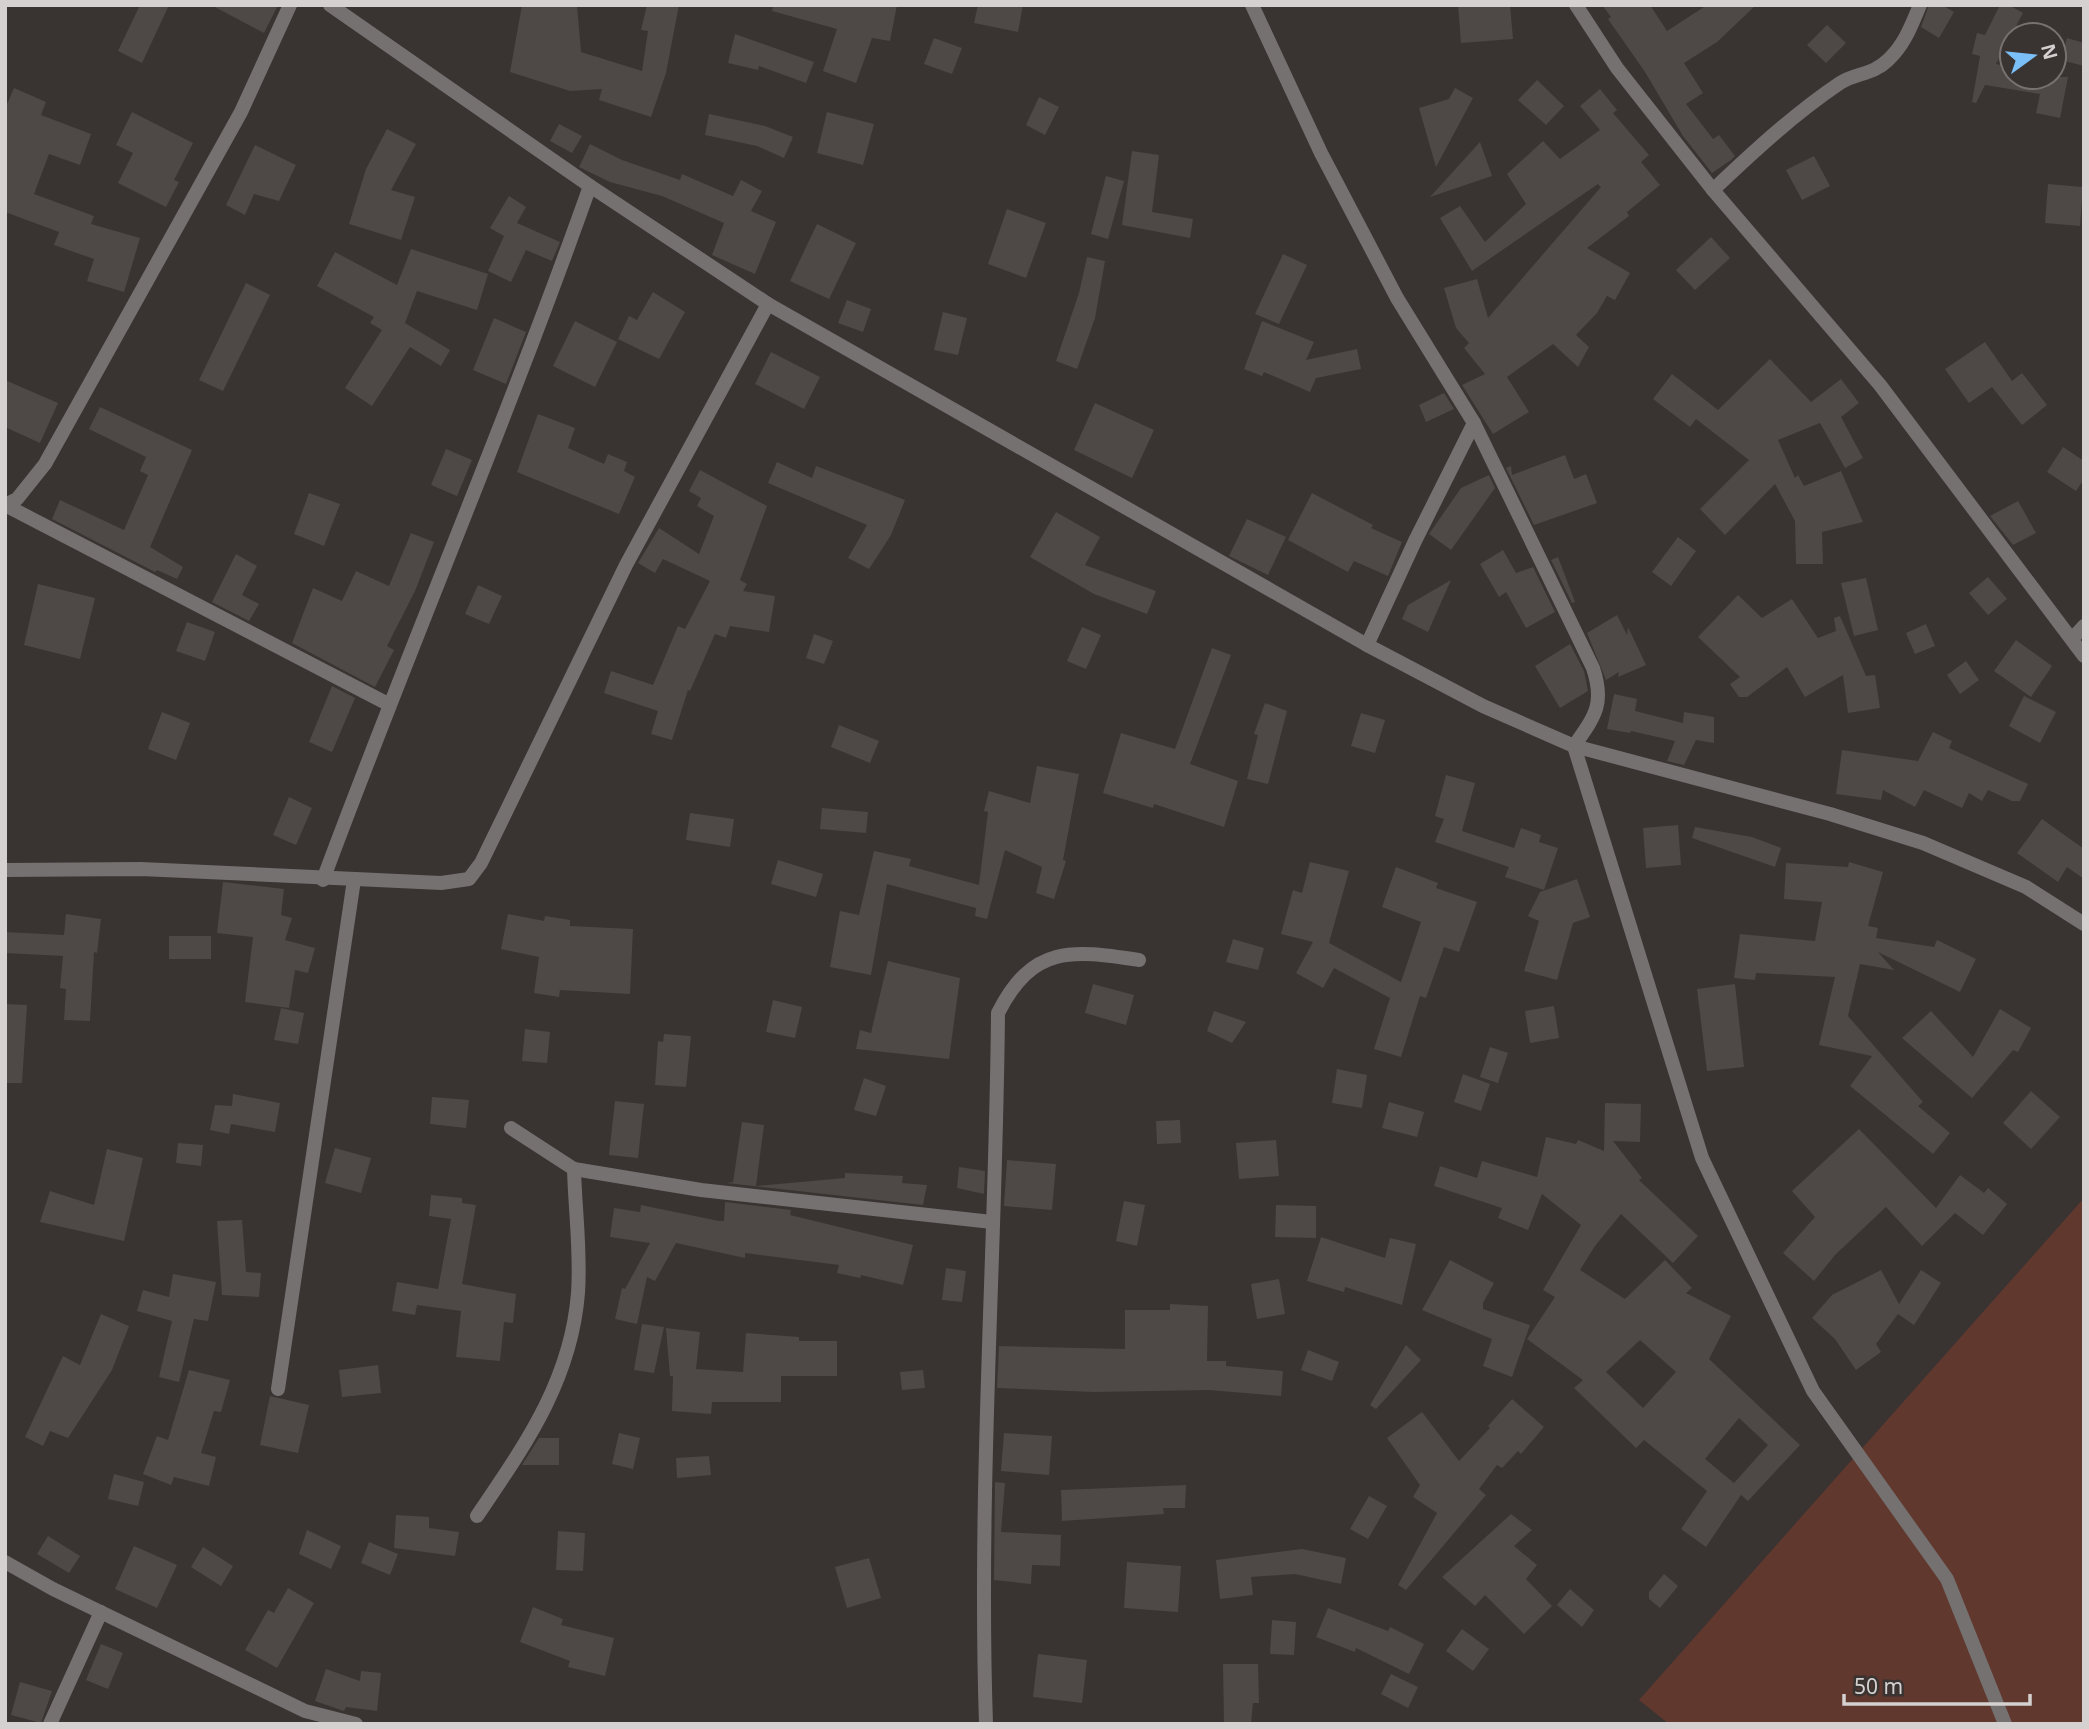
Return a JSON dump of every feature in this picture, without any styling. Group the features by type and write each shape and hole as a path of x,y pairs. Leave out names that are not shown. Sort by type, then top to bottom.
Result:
{"street":[{"path":"5,505 17,499 45,464 241,112 290,5"},
{"path":"330,5 590,186 768,304 1367,645 1483,706 1574,746 1830,814 1923,843 2026,887 2084,924"},
{"path":"1252,5 1321,153 1397,298 1474,424 1593,667 1600,688 1593,719 1574,746"},
{"path":"1576,5 1617,68 1713,190 1880,385 2084,656"},
{"path":"1713,190 1764,142 1844,80 1867,75 1886,62 1905,41 1920,5"},
{"path":"323,880 388,704 540,326 590,186"},
{"path":"5,870 141,869 323,880 460,882 476,873 626,565 768,304"},
{"path":"1367,645 1415,541 1474,424"},
{"path":"5,505 388,704"},
{"path":"2072,639 2084,626"},
{"path":"1574,746 1702,1158 1813,1391 1947,1579 2005,1724"},
{"path":"278,1390 354,880"},
{"path":"986,1724 983,1499 992,1222 996,1181 998,1013 1007,995 1031,971 1051,957 1083,952 1139,960"},
{"path":"511,1128 574,1169 701,1191 992,1222"},
{"path":"477,1516 537,1427 563,1368 578,1293 574,1169"},
{"path":"5,1562 305,1711 356,1724"},
{"path":"50,1724 101,1612"}],"shaded area":[{"path":"2084,1198 2084,1724 1669,1724 1639,1700"}],"building":[{"path":"140,5 169,5 142,63 118,51"},
{"path":"211,5 278,5 264,33"},
{"path":"522,5 577,5 581,52 642,71 648,31 641,30 647,5 679,5 666,73 651,117 599,100 602,89 570,91 510,72"},
{"path":"773,5 897,5 890,41 872,38 856,83 823,71 837,29 772,11"},
{"path":"978,5 1023,5 1018,32 974,23"},
{"path":"1458,5 1510,5 1513,39 1461,43"},
{"path":"1602,5 1650,5 1667,31 1707,5 1756,5 1717,42 1684,63 1703,93 1686,104 1713,139 1719,135 1735,156 1731,160 1712,173 1683,136 1645,72 1608,19 1611,17"},
{"path":"1929,5 1942,5 1954,12 1939,38 1921,27"},
{"path":"2000,5 2009,5 2023,13 2019,21 1998,21 1998,87 1985,85 1976,103 1972,102 1980,56 1972,54 1977,33 1985,35"},
{"path":"1827,25 1846,43 1826,63 1807,45"},
{"path":"735,34 814,62 806,83 759,66 758,70 728,63"},
{"path":"934,38 962,48 952,74 924,64"},
{"path":"2068,38 2084,43 2084,66 2068,62"},
{"path":"1537,80 1564,106 1546,125 1518,100"},
{"path":"14,88 46,102 41,115 91,134 80,165 49,154 34,194 94,216 91,224 140,238 124,292 87,281 94,259 54,245 59,232 5,212 5,109"},
{"path":"1455,88 1473,98 1436,167 1419,108 1449,99"},
{"path":"1600,89 1617,110 1613,113 1649,155 1641,162 1660,185 1627,212 1629,216 1587,248 1630,273 1615,300 1607,296 1597,313 1576,335 1589,347 1578,367 1553,344 1507,377 1529,412 1493,434 1462,385 1485,374 1464,348 1469,343 1456,328 1444,288 1477,279 1488,318 1601,187 1598,184 1472,271 1440,218 1460,206 1485,242 1526,204 1507,174 1543,141 1560,159 1600,130 1580,106"},
{"path":"2022,91 2065,91 2060,118 2036,113 2040,94"},
{"path":"1039,97 1059,107 1045,135 1026,125"},
{"path":"132,112 193,143 174,180 179,182 166,207 118,183 133,153 116,145"},
{"path":"827,112 874,124 863,165 817,153"},
{"path":"709,114 765,126 793,137 784,158 757,146 705,135"},
{"path":"559,124 582,136 572,153 550,141"},
{"path":"387,129 416,144 391,190 415,197 401,240 349,224 366,169"},
{"path":"1480,142 1492,176 1430,197"},
{"path":"590,144 622,160 680,180 682,174 733,196 741,180 762,191 751,211 776,222 755,274 712,255 724,223 662,196 610,182 579,167"},
{"path":"255,145 296,165 279,201 254,194 245,215 226,205"},
{"path":"1132,151 1159,155 1152,212 1193,219 1190,238 1122,225"},
{"path":"1814,156 1830,186 1802,200 1786,170"},
{"path":"1106,176 1124,181 1108,239 1091,234"},
{"path":"2048,184 2083,187 2080,226 2045,223"},
{"path":"509,196 526,207 517,223 560,242 552,261 526,250 511,282 488,271 504,236 490,228"},
{"path":"1007,209 1046,223 1026,278 988,264"},
{"path":"817,224 856,243 829,299 790,281"},
{"path":"1711,237 1730,258 1695,290 1676,270"},
{"path":"411,249 488,274 477,310 417,291 405,323 450,350 441,366 410,347 372,406 345,388 382,330 370,323 374,317 317,286 335,252 397,285"},
{"path":"1283,254 1307,265 1279,324 1255,314"},
{"path":"1087,257 1105,261 1095,318 1077,369 1056,361 1079,293"},
{"path":"246,283 270,295 223,391 199,380"},
{"path":"653,292 685,312 659,359 618,339 629,316 637,320"},
{"path":"847,300 871,309 863,332 838,323"},
{"path":"943,312 967,318 958,355 934,350"},
{"path":"494,318 526,332 506,384 473,370"},
{"path":"575,321 617,342 595,387 553,366"},
{"path":"1262,321 1314,342 1306,360 1357,349 1361,369 1316,378 1310,392 1264,372 1262,376 1244,369"},
{"path":"1985,342 2012,381 2022,373 2047,405 2022,425 1992,387 1969,403 1945,369"},
{"path":"771,352 820,377 804,409 755,384"},
{"path":"1770,359 1811,402 1841,379 1859,403 1841,417 1863,458 1845,468 1820,423 1778,440 1795,478 1798,475 1804,486 1841,471 1863,522 1822,532 1823,564 1796,564 1795,521 1775,484 1725,535 1700,509 1749,460 1696,419 1690,427 1653,399 1672,374 1718,410"},
{"path":"5,380 58,403 40,443 5,427"},
{"path":"1444,393 1454,409 1426,422 1419,405"},
{"path":"1095,403 1154,430 1132,478 1074,450"},
{"path":"100,407 192,450 150,547 183,567 177,579 157,570 155,572 52,519 60,500 124,530 148,475 140,471 146,457 89,429"},
{"path":"538,414 575,428 568,448 604,464 608,454 627,462 624,471 635,477 619,514 517,472"},
{"path":"2063,447 2084,461 2084,479 2076,491 2047,472"},
{"path":"446,449 472,460 457,496 431,485"},
{"path":"1565,455 1574,479 1586,474 1597,503 1534,525 1506,468 1511,466 1512,475"},
{"path":"777,462 812,478 816,466 905,500 891,535 869,569 848,558 867,525 768,483"},
{"path":"700,470 767,506 740,580 747,584 743,591 775,596 769,632 730,626 726,638 715,634 690,691 688,690 672,740 651,734 658,711 604,693 611,671 653,685 678,626 685,629 710,581 663,559 655,573 638,563 659,528 699,554 714,516 697,506 701,498 689,491"},
{"path":"1489,475 1495,488 1451,550 1429,534 1461,488"},
{"path":"309,493 340,504 324,546 294,534"},
{"path":"1312,493 1373,525 1371,528 1402,542 1388,576 1354,561 1348,572 1288,540"},
{"path":"2018,501 2036,533 2013,545 1990,516"},
{"path":"1056,512 1100,537 1085,565 1156,591 1147,614 1094,594 1030,557"},
{"path":"1247,519 1286,537 1268,575 1229,556"},
{"path":"411,533 434,542 415,591 387,646 394,650 375,687 292,643 313,588 342,601 356,571 389,586"},
{"path":"1678,537 1696,551 1671,586 1652,572"},
{"path":"1503,550 1516,573 1533,567 1555,612 1526,628 1506,592 1499,597 1480,564"},
{"path":"236,554 257,566 242,595 259,604 249,621 212,602"},
{"path":"1558,557 1575,602 1572,603 1551,560"},
{"path":"1988,577 2007,599 1988,615 1969,593"},
{"path":"1866,578 1878,630 1854,636 1841,583"},
{"path":"1451,580 1428,632 1402,619 1408,605"},
{"path":"38,584 95,598 80,659 24,645"},
{"path":"478,585 502,596 489,624 465,614"},
{"path":"1738,595 1762,618 1792,599 1818,638 1836,631 1834,618 1840,616 1866,676 1875,675 1880,708 1848,713 1843,675 1805,697 1787,667 1747,697 1739,697 1730,684 1740,677 1698,637"},
{"path":"1617,615 1627,635 1628,627 1646,665 1618,677 1619,672 1606,680 1587,633"},
{"path":"187,622 215,632 205,661 176,651"},
{"path":"1926,624 1935,646 1915,654 1906,633"},
{"path":"1082,627 1101,635 1086,669 1067,661"},
{"path":"814,634 833,641 824,664 806,658"},
{"path":"2016,640 2052,666 2031,697 1994,671"},
{"path":"1570,644 1584,671 1588,691 1560,708 1535,666"},
{"path":"1212,648 1231,655 1190,764 1238,781 1224,827 1154,804 1153,808 1103,793 1121,733 1175,749"},
{"path":"1966,661 1979,680 1960,694 1947,675"},
{"path":"332,686 355,698 332,752 309,742"},
{"path":"1614,694 1637,699 1635,711 1683,723 1684,712 1714,717 1714,743 1696,740 1684,765 1667,761 1675,741 1631,731 1607,729"},
{"path":"2024,696 2056,712 2040,743 2009,726"},
{"path":"1265,703 1287,711 1268,784 1247,779 1258,735 1254,734"},
{"path":"162,712 190,723 176,760 148,749"},
{"path":"1361,713 1385,720 1375,753 1351,746"},
{"path":"839,725 879,741 870,763 831,747"},
{"path":"1933,732 1952,741 1949,748 2028,784 2020,801 2012,801 1988,790 1982,801 1969,793 1962,808 1924,790 1915,807 1883,790 1881,800 1836,794 1842,750 1918,761"},
{"path":"1037,766 1079,774 1063,860 1066,861 1054,899 1036,893 1042,867 1005,850 987,919 975,916 976,908 887,884 871,975 830,967 840,911 859,915 874,851 911,859 909,866 979,885 988,812 984,811 989,791 1030,803"},
{"path":"1446,775 1475,783 1462,831 1514,848 1521,828 1541,835 1539,842 1558,848 1544,890 1505,877 1509,867 1435,842 1444,819 1435,816"},
{"path":"289,797 312,808 296,845 273,835"},
{"path":"822,808 868,812 866,833 820,829"},
{"path":"690,813 734,819 730,847 686,840"},
{"path":"2042,819 2084,849 2084,879 2067,867 2058,882 2017,853"},
{"path":"1678,825 1681,865 1646,868 1643,828"},
{"path":"1695,827 1752,837 1781,848 1775,867 1692,838"},
{"path":"778,860 823,874 816,897 771,884"},
{"path":"1310,862 1349,871 1329,943 1401,982 1421,922 1382,907 1396,867 1438,883 1436,888 1477,902 1459,952 1444,947 1426,998 1420,996 1401,1057 1374,1049 1390,998 1334,968 1323,988 1296,973 1313,942 1281,934 1293,890 1302,893"},
{"path":"1849,862 1883,872 1868,926 1878,928 1876,938 1934,947 1937,940 1976,959 1960,992 1878,952 1894,970 1860,964 1848,1016 1923,1102 1918,1106 1950,1133 1933,1154 1850,1086 1872,1056 1819,1045 1835,977 1756,973 1755,980 1734,978 1740,934 1815,941 1822,902 1784,899 1786,863 1848,867"},
{"path":"1577,879 1590,917 1573,923 1557,980 1524,971 1539,921 1528,916 1540,892"},
{"path":"223,882 284,889 281,915 292,918 285,940 315,948 308,973 295,970 289,1008 245,1002 253,937 217,933"},
{"path":"66,914 101,919 97,953 94,952 90,1021 64,1020 66,989 60,988 63,956 5,953 5,932 64,935"},
{"path":"508,914 544,921 545,916 570,920 570,926 633,929 630,994 560,990 559,997 534,993 539,957 501,949"},
{"path":"169,936 211,936 211,959 169,959"},
{"path":"1233,939 1264,948 1258,970 1226,962"},
{"path":"888,961 960,978 949,1059 856,1049 860,1030 871,1033"},
{"path":"1093,984 1134,995 1126,1025 1085,1013"},
{"path":"1735,984 1744,1067 1707,1071 1697,989"},
{"path":"773,1000 802,1007 795,1038 766,1032"},
{"path":"5,1004 27,1005 22,1083 5,1083"},
{"path":"1554,1006 1559,1038 1530,1043 1525,1011"},
{"path":"281,1008 304,1013 298,1044 274,1040"},
{"path":"2000,1009 2031,1028 2018,1052 2013,1050 1972,1098 1902,1038 1931,1011 1973,1057"},
{"path":"1214,1011 1246,1022 1232,1043 1207,1031"},
{"path":"525,1029 550,1032 547,1063 522,1061"},
{"path":"664,1034 691,1036 686,1087 655,1085 658,1041 663,1042"},
{"path":"1490,1047 1508,1053 1498,1083 1480,1077"},
{"path":"1337,1069 1367,1075 1362,1108 1332,1103"},
{"path":"1463,1074 1490,1084 1481,1111 1454,1102"},
{"path":"864,1078 886,1086 876,1116 854,1110"},
{"path":"2031,1091 2060,1117 2031,1149 2003,1123"},
{"path":"233,1094 280,1103 275,1132 231,1124 229,1134 210,1130 215,1105 232,1106"},
{"path":"432,1097 469,1100 466,1128 430,1124"},
{"path":"615,1101 644,1104 638,1158 609,1155"},
{"path":"1389,1102 1424,1112 1417,1137 1382,1128"},
{"path":"1605,1103 1641,1104 1640,1142 1613,1141 1642,1178 1639,1180 1698,1236 1673,1263 1621,1214 1580,1270 1625,1299 1665,1260 1692,1288 1686,1293 1731,1316 1709,1359 1800,1445 1748,1501 1741,1495 1706,1547 1681,1529 1707,1491 1644,1440 1636,1448 1574,1388 1583,1380 1527,1339 1555,1297 1543,1290 1581,1225 1542,1194 1528,1230 1498,1218 1502,1208 1434,1186 1440,1166 1477,1178 1482,1161 1537,1177 1546,1137 1576,1144 1578,1140 1604,1151","holes":["1640,1340 1676,1372 1643,1408 1606,1372","1739,1418 1768,1445 1734,1483 1705,1459"]},
{"path":"1180,1120 1181,1143 1157,1144 1156,1121"},
{"path":"742,1122 764,1125 756,1186 845,1178 845,1173 903,1176 902,1183 927,1185 923,1205 727,1183 733,1182"},
{"path":"1859,1129 1936,1208 1960,1175 1984,1193 1988,1188 2007,1204 1983,1235 1955,1213 1922,1246 1886,1207 1835,1255 1814,1281 1783,1253 1815,1217 1792,1191"},
{"path":"1276,1140 1279,1176 1239,1179 1236,1143"},
{"path":"178,1143 203,1145 201,1166 176,1163"},
{"path":"335,1148 371,1158 361,1193 325,1183"},
{"path":"107,1149 143,1158 124,1241 40,1222 50,1191 94,1205"},
{"path":"1007,1160 1056,1164 1052,1210 1004,1206"},
{"path":"959,1167 985,1171 984,1194 957,1188"},
{"path":"431,1195 462,1198 462,1203 476,1205 462,1284 516,1294 513,1323 504,1322 500,1361 456,1357 461,1311 417,1305 415,1315 392,1311 397,1282 438,1289 451,1219 429,1216"},
{"path":"1124,1201 1145,1205 1137,1246 1116,1241"},
{"path":"725,1202 791,1210 790,1215 913,1245 903,1285 861,1275 860,1278 837,1273 839,1265 745,1253 745,1258 676,1243 655,1281 647,1277 637,1324 615,1319 622,1288 625,1289 650,1243 610,1237 614,1208 640,1212 641,1205 724,1221"},
{"path":"1276,1205 1316,1206 1316,1238 1275,1237"},
{"path":"242,1220 246,1272 261,1273 259,1297 222,1295 217,1221"},
{"path":"1321,1237 1385,1258 1390,1238 1416,1244 1402,1305 1345,1287 1344,1292 1307,1281"},
{"path":"1450,1260 1494,1283 1483,1303 1483,1309 1530,1325 1512,1377 1483,1366 1492,1339 1422,1310"},
{"path":"946,1268 966,1271 962,1302 942,1300"},
{"path":"1881,1270 1899,1304 1921,1270 1941,1283 1914,1325 1898,1314 1876,1344 1881,1352 1856,1370 1835,1339 1812,1318 1832,1295"},
{"path":"173,1274 216,1282 208,1321 194,1319 179,1382 159,1377 172,1321 137,1311 143,1290 169,1297"},
{"path":"1279,1279 1285,1314 1257,1319 1251,1284"},
{"path":"1170,1304 1208,1306 1207,1361 1226,1361 1226,1366 1283,1371 1281,1396 1209,1390 1094,1392 997,1388 999,1346 1125,1349 1125,1310 1170,1310"},
{"path":"101,1314 129,1326 112,1370 68,1438 50,1431 43,1446 25,1437 63,1356 80,1365"},
{"path":"642,1324 664,1327 654,1373 634,1370"},
{"path":"666,1328 700,1332 696,1369 743,1372 746,1333 799,1337 799,1341 837,1341 837,1376 781,1376 781,1402 712,1402 711,1414 672,1411 673,1376 670,1376"},
{"path":"1406,1345 1421,1360 1376,1409 1370,1405"},
{"path":"1308,1350 1339,1362 1332,1381 1301,1370"},
{"path":"378,1365 381,1393 342,1397 339,1370"},
{"path":"189,1370 230,1380 221,1412 214,1411 201,1453 216,1457 209,1486 174,1477 171,1485 143,1474 157,1436 168,1440"},
{"path":"923,1370 925,1388 902,1390 900,1372"},
{"path":"270,1396 309,1405 298,1453 260,1445"},
{"path":"1512,1399 1544,1427 1521,1454 1518,1451 1502,1468 1497,1465 1479,1489 1486,1495 1406,1590 1398,1585 1437,1513 1413,1497 1420,1485 1387,1438 1422,1412 1459,1461 1490,1428 1488,1426"},
{"path":"619,1433 640,1438 633,1469 612,1464"},
{"path":"1004,1433 1052,1436 1049,1475 1001,1471"},
{"path":"539,1438 559,1438 559,1465 522,1465"},
{"path":"709,1456 711,1475 677,1478 676,1458"},
{"path":"114,1474 144,1482 138,1506 108,1499"},
{"path":"995,1482 1005,1483 1001,1532 1061,1535 1060,1566 1032,1565 1031,1584 994,1580"},
{"path":"1186,1485 1185,1508 1163,1508 1164,1514 1062,1521 1061,1490"},
{"path":"1369,1496 1387,1506 1368,1539 1350,1529"},
{"path":"1511,1514 1532,1530 1514,1546 1537,1565 1526,1579 1552,1606 1524,1634 1485,1595 1475,1606 1442,1577"},
{"path":"396,1515 429,1517 429,1528 459,1532 455,1556 394,1548"},
{"path":"307,1530 341,1546 331,1569 299,1554"},
{"path":"558,1531 585,1533 583,1571 556,1570"},
{"path":"48,1536 80,1556 69,1573 37,1554"},
{"path":"369,1542 398,1554 390,1575 361,1563"},
{"path":"134,1546 177,1565 157,1608 115,1589"},
{"path":"203,1547 233,1566 221,1586 191,1567"},
{"path":"1302,1549 1346,1558 1341,1584 1295,1574 1251,1577 1253,1595 1220,1599 1216,1560"},
{"path":"869,1558 881,1598 847,1608 835,1567"},
{"path":"1127,1562 1181,1566 1178,1612 1124,1608"},
{"path":"1664,1574 1678,1586 1660,1608 1649,1599 1649,1592"},
{"path":"288,1588 314,1603 277,1668 245,1650 268,1610 274,1613"},
{"path":"1570,1589 1594,1610 1582,1627 1557,1605"},
{"path":"533,1607 563,1619 561,1625 614,1638 605,1676 568,1667 570,1661 520,1642"},
{"path":"1328,1608 1388,1631 1390,1627 1424,1644 1409,1674 1356,1648 1355,1652 1316,1637"},
{"path":"1272,1620 1296,1622 1294,1655 1270,1654"},
{"path":"1462,1629 1489,1649 1473,1671 1446,1651"},
{"path":"101,1644 123,1653 108,1689 86,1680"},
{"path":"1038,1654 1087,1660 1082,1703 1033,1697"},
{"path":"1223,1664 1258,1664 1259,1703 1253,1703 1251,1724 1224,1724"},
{"path":"326,1669 360,1681 361,1671 381,1673 377,1711 346,1707 344,1711 315,1701"},
{"path":"1391,1674 1418,1687 1408,1708 1381,1694"},
{"path":"20,1682 52,1691 41,1723 11,1715"}]}
